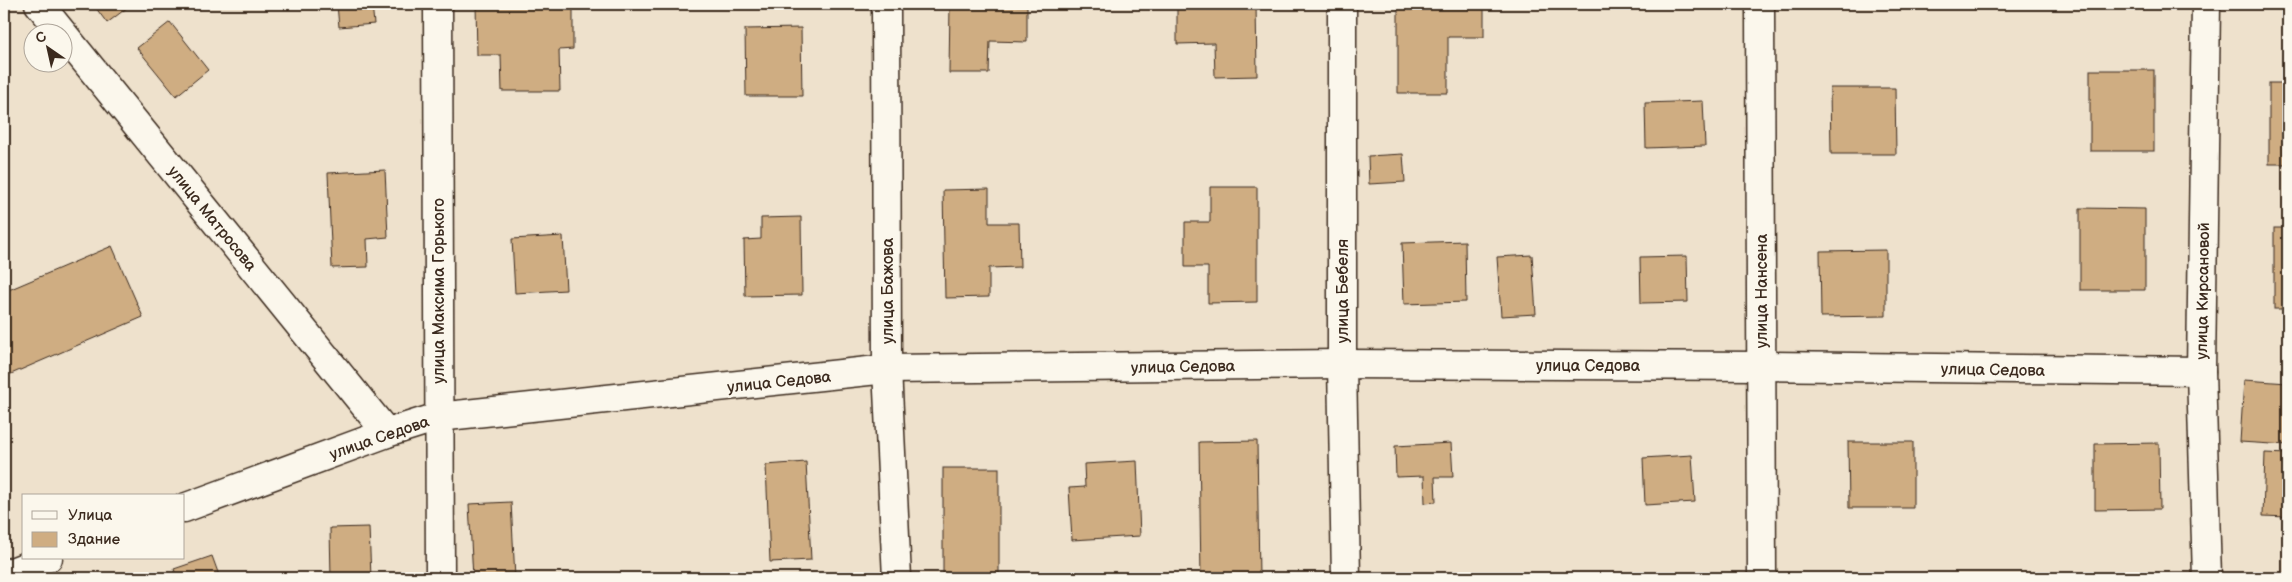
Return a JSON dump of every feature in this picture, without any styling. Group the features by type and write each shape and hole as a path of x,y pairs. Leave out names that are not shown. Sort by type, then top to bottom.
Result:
{"street":[{"name":"улица Матросова","path":"39,4 387,433"},
{"name":"улица Максима Горького","path":"438,4 440,578"},
{"name":"улица Бажова","path":"886,4 887,369 897,578"},
{"name":"улица Бебеля","path":"1342,4 1342,364 1346,578"},
{"name":"улица Нансена","path":"1760,4 1762,578"},
{"name":"улица Кирсановой","path":"2206,4 2201,371 2207,578"},
{"name":"улица Седова","path":"185,508 387,433 438,417 887,369 1342,364 2201,371"},
{"path":"4,575 43,560"}],"building":[{"path":"93,4 132,4 107,23"},
{"path":"337,4 372,4 374,24 339,27"},
{"path":"476,4 573,4 573,49 559,50 560,91 502,91 501,55 477,55"},
{"path":"950,4 1027,6 1027,42 990,41 989,73 949,73"},
{"path":"1177,4 1256,4 1257,76 1215,77 1214,43 1177,44"},
{"path":"2278,4 2288,4 2288,6 2278,6"},
{"path":"1398,6 1484,6 1484,37 1448,37 1448,93 1398,93"},
{"path":"170,22 208,70 176,96 137,48"},
{"path":"801,28 802,96 746,96 745,29"},
{"path":"2090,70 2154,70 2154,151 2090,151"},
{"path":"2269,83 2288,83 2288,164 2269,164"},
{"path":"1830,88 1895,88 1896,154 1831,154"},
{"path":"1703,101 1705,146 1646,148 1645,103"},
{"path":"1403,154 1405,182 1369,184 1368,156"},
{"path":"385,170 388,237 367,239 368,267 332,268 328,173"},
{"path":"1210,187 1257,187 1257,302 1208,303 1208,267 1185,267 1185,222 1210,222"},
{"path":"989,189 989,223 1019,223 1020,267 989,268 989,297 945,298 943,190"},
{"path":"2080,208 2145,209 2145,290 2080,290"},
{"path":"801,217 802,295 745,296 744,240 761,239 761,218"},
{"path":"2274,228 2288,228 2288,309 2274,309"},
{"path":"563,236 566,290 515,293 512,239"},
{"path":"1465,241 1466,302 1404,304 1402,243"},
{"path":"112,246 143,317 4,377 4,292"},
{"path":"1886,250 1886,316 1821,317 1820,251"},
{"path":"1532,255 1536,314 1501,316 1497,257"},
{"path":"1687,256 1688,302 1641,303 1640,257"},
{"path":"2244,380 2288,383 2288,445 2240,442"},
{"path":"1257,441 1259,578 1201,578 1199,442"},
{"path":"1848,442 1913,442 1913,508 1849,508"},
{"path":"1451,443 1453,477 1435,477 1436,502 1425,503 1424,476 1396,477 1395,446"},
{"path":"2159,443 2160,509 2095,510 2095,444"},
{"path":"2265,453 2288,454 2288,517 2263,516"},
{"path":"1692,455 1695,502 1645,505 1643,458"},
{"path":"1137,461 1140,536 1072,540 1069,488 1085,487 1084,464"},
{"path":"806,462 811,560 770,562 766,465"},
{"path":"943,468 999,468 999,578 943,578"},
{"path":"511,502 515,578 473,578 469,504"},
{"path":"369,527 371,578 331,578 330,528"},
{"path":"212,556 220,578 177,578 174,569"}]}
